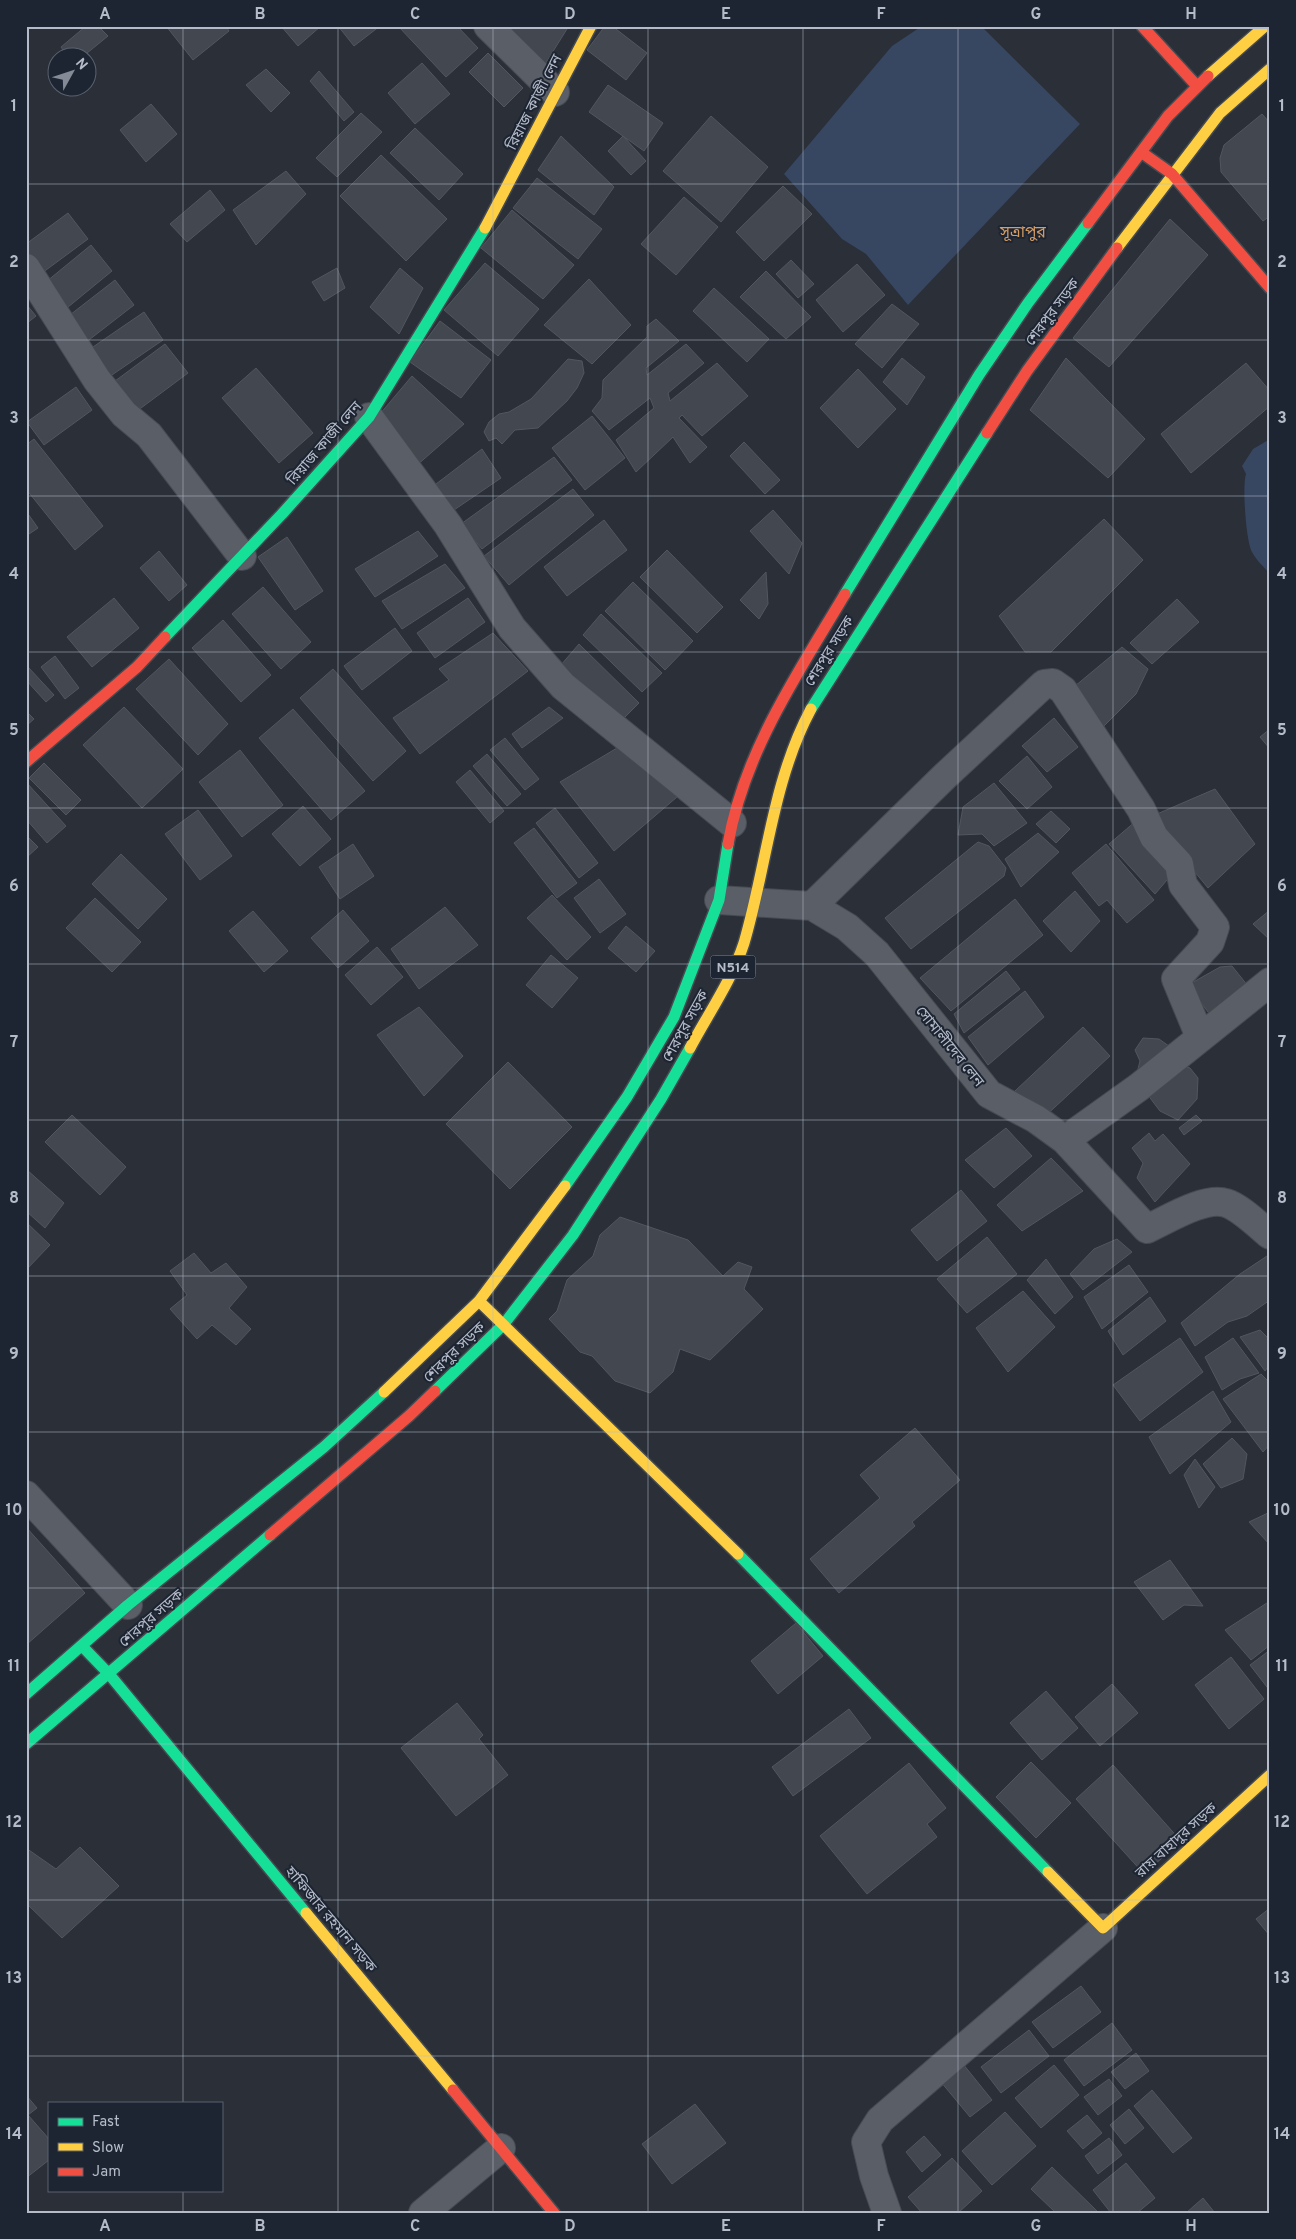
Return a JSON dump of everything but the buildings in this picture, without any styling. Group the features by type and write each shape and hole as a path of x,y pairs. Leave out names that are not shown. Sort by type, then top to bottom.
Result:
{"main road":[{"name":"রিয়াজ কাজী লেন","path":"26,762 137,667 369,417 494,213 555,92 591,26"},
{"path":"1142,26 1198,86"},
{"name":"শেরপুর সড়ক","path":"26,1694 128,1605 324,1447 408,1370 479,1301 547,1212 627,1097 674,1017 719,900 732,823 756,750 793,681 856,574 979,375 1028,303 1168,116 1198,86 1265,26"},
{"name":"শেরপুর সড়ক","path":"26,1744 409,1416 504,1324 573,1235 661,1099 728,979 742,945 755,901 778,794 788,761 802,726 821,691 1027,371 1172,174 1220,113 1270,69"},
{"path":"1141,152 1172,174 1270,288"},
{"path":"479,1301 726,1542 1103,1928"},
{"name":"হাফিজার রহমান সড়ক","path":"82,1646 109,1674 554,2213"},
{"name":"রায় বাহাদুর সড়ক","path":"1103,1928 1270,1775"}],"street":[{"path":"488,26 555,92"},
{"path":"26,268 97,380 124,414 148,436 242,556"},
{"path":"369,417 448,525 512,628 563,686 732,823"},
{"path":"812,906 945,776 1044,684 1053,683 1064,690 1141,809 1154,837 1179,864 1183,885 1215,926 1210,942 1176,978 1200,1037"},
{"name":"সোমালীদেব লেন","path":"719,900 812,906 846,927 877,954 989,1094 1036,1119 1065,1140 1147,1229 1201,1203 1226,1202 1246,1215 1270,1235"},
{"path":"1065,1140 1139,1087 1270,982"},
{"path":"26,1495 128,1605"},
{"path":"887,2213 874,2176 866,2142 880,2120 1103,1928"},
{"path":"423,2213 501,2148"}],"water":[{"path":"922,26 981,26 1080,124 908,305 866,254 842,239 784,174 892,46"},
{"path":"1270,439 1270,574 1256,558 1250,546 1246,526 1246,474 1242,466 1253,449"}],"traffic: fast":[{"path":"845,594 979,375 1028,303 1088,223"},
{"path":"165,637 282,514 369,417 485,228"},
{"path":"811,709 987,433"},
{"path":"565,1186 627,1097 674,1017 719,900 728,844"},
{"path":"435,1391 504,1324 573,1235 661,1099 690,1048"},
{"path":"26,1694 128,1605 324,1447 384,1392"},
{"path":"26,1744 270,1535"},
{"path":"738,1554 1048,1872"},
{"path":"82,1646 109,1674 306,1913"}],"traffic: slow":[{"path":"485,228 591,26"},
{"path":"1208,76 1265,26"},
{"path":"1117,248 1220,113 1270,69"},
{"path":"690,1048 726,984 744,943 787,765 811,709"},
{"path":"384,1392 479,1301 565,1186"},
{"path":"479,1301 738,1554"},
{"path":"1048,1872 1103,1928 1270,1775"},
{"path":"306,1913 453,2090"}],"traffic: jam":[{"path":"1142,26 1197,86"},
{"path":"1088,223 1168,116 1208,76"},
{"path":"1141,152 1172,174 1270,288"},
{"path":"987,433 1027,371 1117,248"},
{"path":"728,844 746,777 760,745 775,714 845,594"},
{"path":"26,762 137,667 165,637"},
{"path":"270,1535 409,1416 435,1391"},
{"path":"453,2090 554,2213"}],"district":[{"name":"সূত্রাপুর","path":"1023,231"}]}
